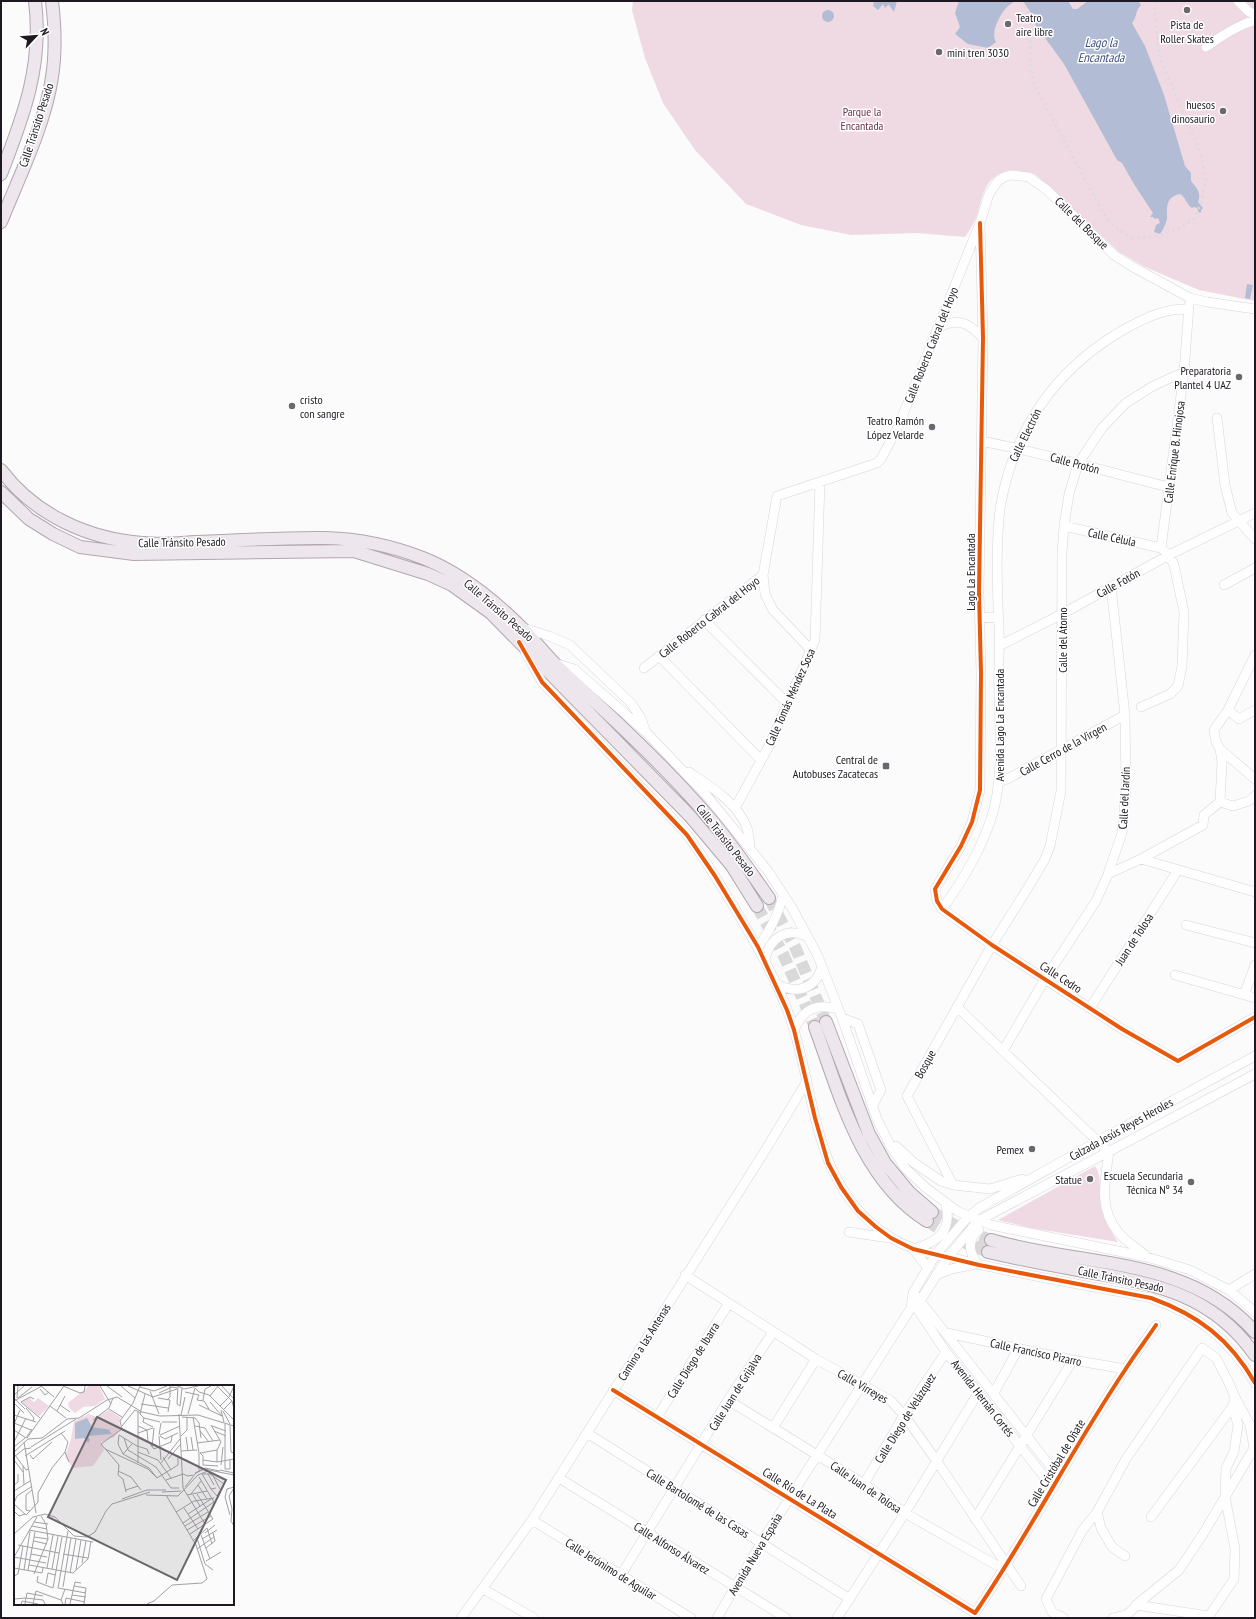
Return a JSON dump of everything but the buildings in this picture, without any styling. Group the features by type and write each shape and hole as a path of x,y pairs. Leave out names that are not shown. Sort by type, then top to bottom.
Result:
{"main road":[{"name":"Calle Tránsito Pesado","path":"1,174 24,113 35,69 37,48 35,1"},
{"name":"Calle Tránsito Pesado","path":"1,222 36,133 52,78 55,37 52,1"},
{"name":"Calle Tránsito Pesado","path":"1,470 19,490 48,513 73,527 113,539 146,544 326,538 354,540 391,547 425,559 454,572 470,583 522,628 555,663 633,737 708,815 743,860 769,898"},
{"name":"Calle Tránsito Pesado","path":"1,492 29,519 53,534 80,547 134,554 354,552 399,564 428,574 452,585 492,614 690,816 732,866 757,906"},
{"path":"820,1025 849,1119 878,1174 899,1199 917,1215 930,1216"},
{"name":"Calle Tránsito Pesado","path":"991,1240 1015,1247 1145,1270 1168,1276 1207,1293 1232,1310 1255,1332"},
{"name":"Calle Tránsito Pesado","path":"988,1252 1126,1278 1178,1293 1201,1305 1225,1321 1246,1342 1255,1355"}],"street":[{"path":"1238,1 1248,11 1255,14"},
{"path":"1206,47 1221,35 1255,20"},
{"name":"Calle del Bosque","path":"980,224 989,194 998,181 1004,176 1011,174 1029,177 1040,184 1114,255 1133,267 1190,298 1255,309"},
{"name":"Calle Roberto Cabral del Hoyo","path":"644,668 763,575 777,496 877,463 881,459 898,427 980,224"},
{"name":"Lago La Encantada","path":"942,909 937,901 935,889 961,846 972,822 980,790 981,441 983,338 980,224"},
{"name":"Calle Enrique B. Hinojosa","path":"1161,548 1184,372 1190,298"},
{"name":"Calle Electrón","path":"999,646 998,541 1001,504 1009,471 1017,448 1028,424 1052,388 1067,372 1094,349 1115,335 1148,318 1170,311 1184,309 1189,310"},
{"path":"937,328 952,322 962,322 974,329 983,338"},
{"name":"Calle del Átomo","path":"992,945 1030,886 1045,859 1054,829 1061,791 1064,526 1071,488 1078,464 1102,428 1126,403 1148,389 1184,372"},
{"path":"1217,418 1225,485 1232,513 1255,539"},
{"name":"Calle Protón","path":"981,441 1017,448 1170,488"},
{"name":"Calle Tomás Méndez Sosa","path":"735,808 761,760 815,640 820,482"},
{"name":"Calle Fotón","path":"999,646 1062,614 1169,555 1255,513"},
{"name":"Calle Célula","path":"1064,526 1161,548"},
{"path":"1141,707 1170,694 1178,686 1182,666 1184,612 1174,565 1169,555 1161,548"},
{"path":"1224,585 1255,568"},
{"path":"763,575 765,594 773,610 811,650"},
{"name":"Calle del Jardín","path":"1003,1051 1045,979 1096,901 1108,874 1122,833 1126,789 1125,715 1111,586"},
{"path":"980,617 998,618"},
{"path":"704,620 787,703"},
{"path":"522,628 549,636 570,645 631,703 641,718 646,732"},
{"path":"519,642 542,682 687,835 715,876 758,947 776,983 794,1030 815,1118 828,1163 841,1187 858,1211 876,1228 891,1238 913,1249 979,1265 1151,1298 1174,1306 1213,1330 1240,1360 1255,1383"},
{"name":"Avenida Lago La Encantada","path":"942,909 966,872 984,836 994,810 999,782 999,646"},
{"path":"1255,655 1228,710 1214,730 1216,742 1220,749 1255,779"},
{"path":"659,656 761,760"},
{"path":"555,663 574,669 646,732 706,796 768,870 792,908 822,967 885,1135 891,1147 906,1169 925,1187 946,1205 978,1221 991,1225 1147,1257 1190,1270 1229,1290 1255,1312"},
{"path":"1228,710 1239,719 1255,710"},
{"name":"Calle Cerro de la Virgen","path":"999,782 1062,750 1125,715"},
{"path":"1108,874 1141,859 1203,825 1204,815 1220,802 1222,762 1220,749"},
{"path":"676,764 709,786 735,808 748,830 750,847"},
{"path":"1220,802 1233,806 1249,801 1255,796"},
{"path":"1141,859 1255,892"},
{"name":"Juan de Tolosa","path":"1090,1008 1178,870"},
{"path":"1245,889 1255,884"},
{"path":"758,947 776,917 781,906 783,895"},
{"name":"Calle Cedro","path":"942,909 992,945 1141,1041 1178,1061 1255,1017"},
{"path":"1186,925 1255,943"},
{"path":"765,960 771,944 780,936 792,932 800,933 808,937"},
{"name":"Bosque","path":"952,1185 907,1096 992,945"},
{"path":"1244,995 1255,965"},
{"path":"776,983 787,989 800,990 808,987 815,981 820,974 822,967"},
{"path":"1175,975 1255,998"},
{"path":"794,1030 798,1020 811,1009 827,1006 838,1009"},
{"path":"957,1007 1109,1152 1104,1184 1104,1195 1109,1218 1118,1232 1147,1257"},
{"path":"842,1018 858,1024 881,1090 873,1106"},
{"name":"Calzada Jesús Reyes Heroles","path":"914,1302 928,1268 936,1254 968,1217 979,1208 1255,1056"},
{"name":"Calzada Jesús Reyes Heroles","path":"978,1221 1255,1074"},
{"name":"Camino a las Antenas","path":"461,1618 532,1520 763,1154 807,1081"},
{"path":"885,1135 913,1162 941,1181 952,1185 990,1188 1037,1175"},
{"path":"913,1249 934,1241 942,1234 947,1225 949,1215 946,1205"},
{"path":"914,1302 936,1275 948,1257 978,1221"},
{"path":"979,1265 970,1252 972,1237 977,1231 991,1225"},
{"path":"849,1232 891,1238"},
{"path":"913,1249 928,1268"},
{"path":"936,1275 963,1266 979,1265"},
{"path":"1229,1290 1255,1274"},
{"name":"Calle Virreyes","path":"685,1276 816,1359 890,1400 904,1415 936,1460 1021,1586"},
{"name":"Avenida Hernán Cortés","path":"914,1302 947,1333 1059,1477"},
{"name":"Avenida Hernán Cortés","path":"914,1302 946,1352 1053,1488"},
{"name":"Avenida Nueva España","path":"717,1618 816,1454 862,1385 914,1302"},
{"name":"Calle Diego de Ibarra","path":"657,1417 729,1304"},
{"name":"Calle Cristóbal de Oñate","path":"975,1613 1007,1566 1125,1369 1156,1325"},
{"name":"Calle Juan de Grijalva","path":"621,1575 702,1445 728,1400 773,1332"},
{"name":"Calle Francisco Pizarro","path":"947,1333 1073,1360 1125,1369"},
{"path":"994,1393 1018,1348"},
{"path":"1064,1618 1052,1612 1046,1599 1082,1531 1097,1512 1126,1459 1202,1348 1216,1358 1234,1402 1238,1425 1234,1452 1226,1468 1225,1496 1235,1549 1234,1579 1209,1616 1133,1612"},
{"name":"Calle Diego de Velázquez","path":"864,1484 904,1415 946,1352"},
{"path":"773,1428 816,1359"},
{"path":"975,1519 1073,1360"},
{"name":"Calle Río de La Plata","path":"613,1390 975,1613"},
{"path":"837,1618 905,1513 978,1393"},
{"name":"Calle Juan de Tolosa","path":"728,1400 864,1484 905,1513 996,1565 1007,1566"},
{"path":"1113,1618 1133,1612 1180,1570 1254,1449 1250,1425 1234,1402"},
{"path":"1151,1517 1234,1402"},
{"name":"Calle Bartolomé de las Casas","path":"587,1433 850,1599"},
{"name":"Calle Alfonso Álvarez","path":"558,1478 786,1618"},
{"path":"1097,1512 1100,1528 1112,1547 1125,1556"},
{"name":"Calle Jerónimo de Aguilar","path":"532,1520 691,1618"},
{"path":"483,1589 529,1617"}],"green space":[{"name":"Parque la Encantada","path":"633,1 1255,1 1255,301 1199,290 1145,267 1119,252 1036,175 1027,172 1011,170 992,179 983,194 976,218 965,237 917,233 851,235 801,225 746,204 695,150 663,103 645,58 632,10"},
{"path":"1095,1166 1100,1180 1100,1200 1103,1215 1118,1242 1031,1228 998,1220"}],"water":[{"path":"871,1 897,1 894,12 889,5 885,8 883,4 878,10 873,6 874,3"},
{"path":"959,1 1015,1 1001,14 994,34 996,42 988,48 968,44 955,34 960,27 955,13"},
{"name":"Lago la Encantada","path":"1023,1 1068,1 1073,9 1077,9 1088,1 1139,2 1141,5 1132,23 1145,46 1164,95 1185,166 1191,173 1191,181 1199,193 1198,202 1203,208 1201,212 1199,213 1197,208 1192,208 1182,195 1176,195 1170,199 1167,208 1167,220 1160,234 1154,232 1156,225 1160,223 1158,218 1155,219 1150,217 1153,213 1122,163 1117,160 1064,64 1032,20 1033,16"},
{"path":"828,10 832,12 834,16 832,20 828,22 824,20 822,16 824,12"},
{"path":"1247,284 1253,285 1250,299 1245,298"}],"tunnel":[{"path":"769,898 796,949 826,1022"},
{"path":"757,906 783,954 815,1027"},
{"path":"932,1212 965,1231 991,1240"},
{"path":"927,1221 956,1239 988,1252"}],"railway":[{"path":"1021,1 1028,13 1032,29 1030,66 1034,84 1102,211 1114,226 1132,238 1152,237 1177,230 1193,220 1202,201 1206,179 1201,154 1160,58 1154,10 1156,1"}],"cycle path":[{"path":"980,223 983,338 979,592 981,673 980,790 972,822 961,846 935,889 937,901 942,909 992,945 1122,1029 1178,1061 1255,1017"},
{"path":"519,642 542,682 687,835 715,876 758,947 787,1010 794,1030 815,1118 828,1163 841,1187 858,1211 891,1238 913,1249 979,1265 1151,1298 1168,1305 1184,1312 1211,1330 1224,1341 1245,1367 1255,1383"},
{"path":"613,1390 975,1613 1014,1553 1087,1430 1156,1325"}],"place":[{"name":"Pista de Roller Skates","path":"1187,10"},
{"name":"Teatro aire libre","path":"1008,24"},
{"name":"mini tren 3030","path":"939,52"},
{"name":"huesos dinosaurio","path":"1223,111"},
{"name":"Preparatoria Plantel 4 UAZ","path":"1239,377"},
{"name":"cristo con sangre","path":"292,406"},
{"name":"Teatro Ramón López Velarde","path":"932,427"},
{"name":"Central de Autobuses Zacatecas","path":"886,766"},
{"name":"Pemex","path":"1032,1149"},
{"name":"Statue","path":"1090,1179"},
{"name":"Escuela Secundaria Técnica Nº 34","path":"1191,1182"}]}
